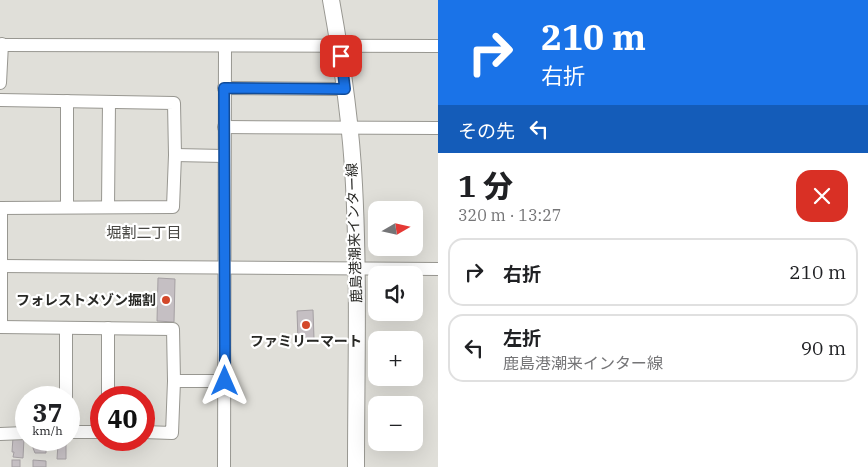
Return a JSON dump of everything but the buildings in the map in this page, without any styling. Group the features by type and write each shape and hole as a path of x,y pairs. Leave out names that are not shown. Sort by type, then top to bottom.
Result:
{"main road":[{"name":"鹿島港潮来インター線","path":"331,0 340,47 354,185 356,467"}],"street":[{"path":"0,83 1,44 438,46"},
{"path":"224,467 225,46"},
{"path":"224,88 345,89"},
{"path":"0,100 174,103 173,207 0,208 1,327 173,329 174,382 172,433 155,432"},
{"path":"66,102 67,207"},
{"path":"108,207 109,102"},
{"path":"224,127 438,128"},
{"path":"175,155 224,156"},
{"path":"1,266 438,269"},
{"path":"66,328 66,386"},
{"path":"108,328 108,386"},
{"path":"174,382 225,381"},
{"path":"0,434 15,433"}],"place":[{"name":"フォレストメゾン掘割","path":"166,300"},
{"name":"ファミリーマート","path":"306,325"}],"district":[{"name":"堀割二丁目","path":"144,232"}],"route":[{"path":"225,381 224,88 345,89 341,56"}]}
